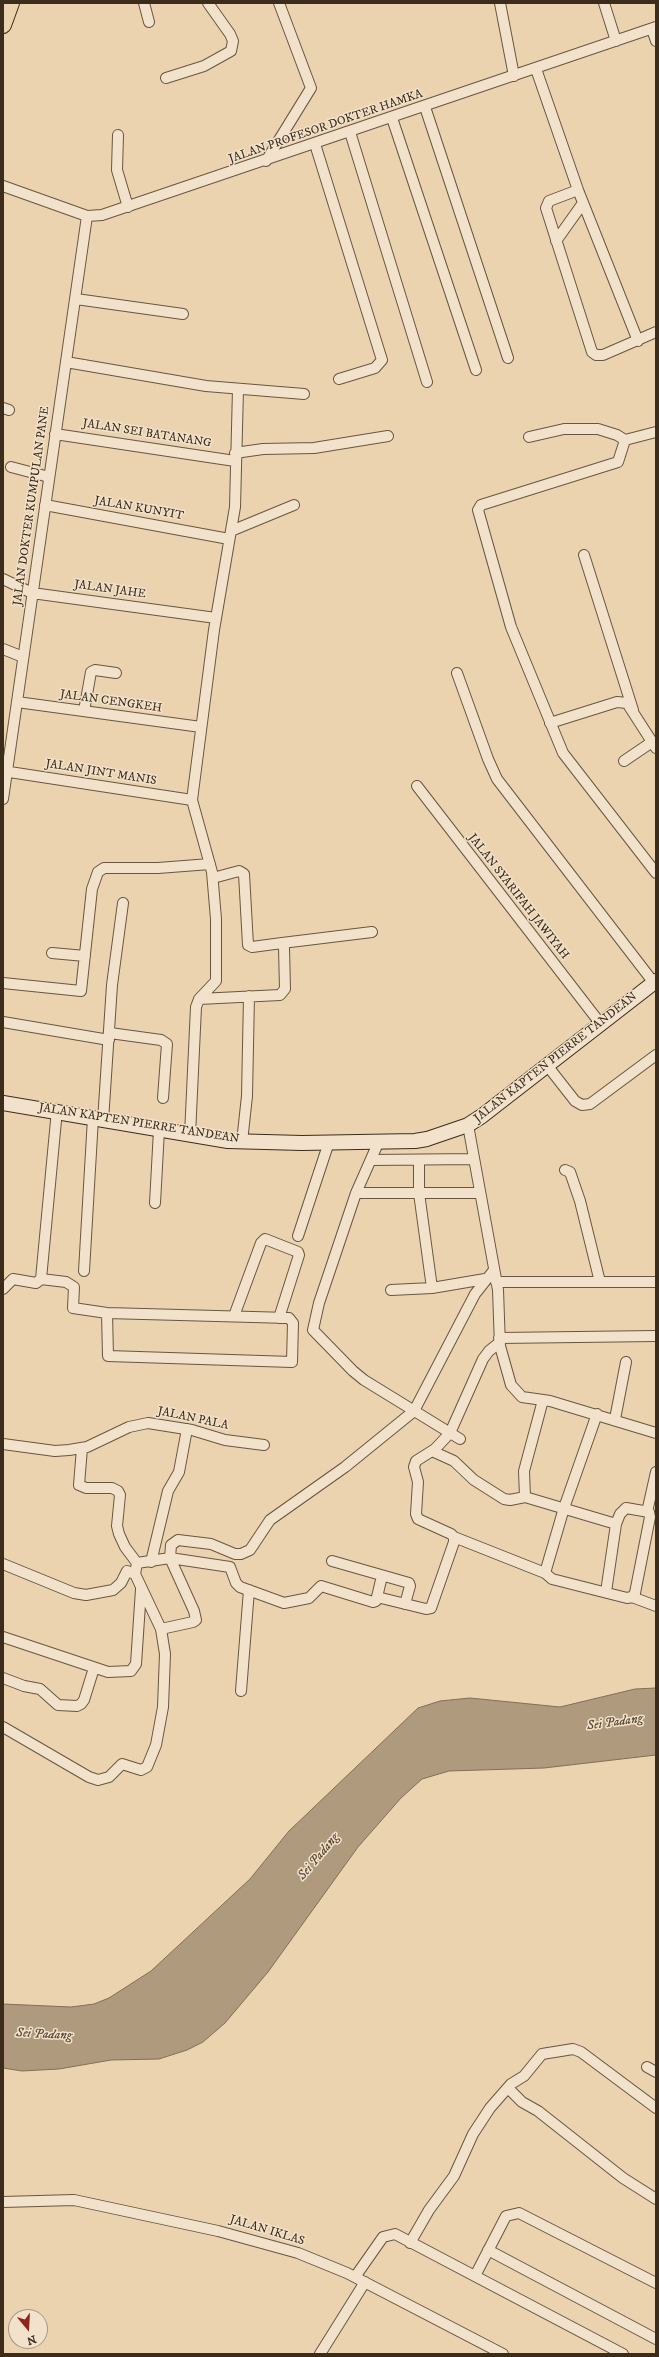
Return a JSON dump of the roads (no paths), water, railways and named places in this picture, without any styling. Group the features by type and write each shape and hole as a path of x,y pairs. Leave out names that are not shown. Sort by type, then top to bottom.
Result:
{"main road":[{"name":"JALAN KAPTEN PIERRE TANDEAN","path":"3,1103 57,1110 98,1120 242,1142 415,1142 468,1125 655,982"}],"street":[{"path":"144,3 149,22"},
{"path":"166,78 204,66 231,50 232,41 230,34 208,3"},
{"path":"266,161 311,88 279,3"},
{"path":"500,3 514,76"},
{"path":"604,3 616,41"},
{"path":"654,28 656,41"},
{"name":"JALAN PROFESOR DOKTER HAMKA","path":"3,186 87,216 102,215 128,208 654,28"},
{"path":"536,69 578,190 638,341"},
{"path":"425,107 508,358"},
{"path":"392,118 476,370"},
{"path":"350,132 427,382"},
{"path":"118,135 117,170 128,208"},
{"path":"315,144 382,360 375,368 339,379"},
{"path":"578,190 550,201 547,204 547,214 592,352 596,355 604,355 656,332"},
{"path":"556,241 583,203"},
{"name":"JALAN DOKTER KUMPULAN PANE","path":"3,799 5,771 76,299 87,216"},
{"path":"76,299 182,314"},
{"path":"66,362 206,386 304,394"},
{"path":"190,1135 194,1024 199,999 216,981 216,919 213,878 192,800 216,618 236,493 235,457 238,389"},
{"path":"529,437 564,428 598,429 617,434 625,440"},
{"path":"625,440 656,432"},
{"name":"JALAN SEI BATANANG","path":"55,434 235,457 263,449 314,448 388,436"},
{"path":"625,440 618,462 479,506 511,627 566,760 656,873"},
{"path":"11,467 49,477"},
{"name":"JALAN KUNYIT","path":"45,505 230,535"},
{"path":"230,535 294,505"},
{"path":"584,555 633,710"},
{"name":"JALAN JAHE","path":"3,579 32,593 216,618"},
{"path":"3,649 23,657"},
{"path":"84,711 91,672 95,670 116,672"},
{"path":"457,673 488,759 497,779 655,982"},
{"name":"JALAN CENGKEH","path":"16,702 201,727"},
{"path":"550,723 617,702 627,703 633,710 654,745 624,761"},
{"name":"JALAN JINT MANIS","path":"5,771 192,800"},
{"name":"JALAN SYARIFAH JAWIYAH","path":"417,786 600,1023"},
{"path":"3,983 81,991 92,889 98,872 104,868 158,868 210,864"},
{"path":"213,878 239,871 244,874 247,942 249,946 372,932"},
{"path":"84,1270 98,1120 110,1036 112,986 123,903"},
{"path":"199,999 280,995 285,992 284,948 282,943"},
{"path":"52,952 85,956"},
{"path":"242,1142 246,1096 249,996"},
{"path":"3,1022 110,1036 161,1040 167,1044 168,1048 163,1098"},
{"path":"546,1064 575,1101 582,1105 590,1104 601,1098 656,1055"},
{"path":"41,1279 57,1110"},
{"path":"468,1125 496,1282 499,1341 505,1369 511,1385 522,1397 543,1400 598,1414 656,1433"},
{"path":"156,1203 159,1130"},
{"path":"379,1141 356,1193 319,1303 313,1330 353,1371 414,1412 460,1439"},
{"path":"298,1236 329,1142"},
{"path":"371,1160 474,1159"},
{"path":"419,1160 419,1193 432,1288"},
{"path":"565,1170 570,1172 580,1202 600,1282"},
{"path":"356,1193 480,1193"},
{"path":"234,1316 261,1243 265,1239 299,1255 279,1318"},
{"path":"161,1629 196,1620 194,1610 170,1558 171,1545 178,1540 211,1544 235,1554 241,1554 250,1550 270,1520 345,1467 414,1412 475,1294 485,1279 494,1270"},
{"path":"3,1289 13,1279 36,1282 41,1279 66,1282 74,1287 73,1308 107,1313 289,1318 293,1323 291,1362 108,1356 107,1313"},
{"path":"391,1290 432,1288 485,1279"},
{"path":"496,1282 656,1282"},
{"path":"656,1336 499,1341 483,1359 450,1433 432,1451 416,1461 414,1467 418,1482 416,1514 418,1519 454,1537 545,1573 552,1579 627,1598 632,1597 656,1606"},
{"path":"615,1419 626,1362"},
{"path":"525,1497 524,1471 543,1400"},
{"path":"545,1573 564,1508 598,1414"},
{"name":"JALAN PALA","path":"3,1444 55,1451 82,1448 138,1424 148,1423 186,1429 225,1440 264,1445"},
{"path":"151,1562 168,1491 178,1472 186,1429"},
{"path":"3,1727 90,1777 98,1780 109,1777 122,1764 141,1770 147,1768 156,1745 163,1707 165,1654 161,1629 135,1574 137,1563 124,1547 119,1534 117,1526 120,1495 118,1491 112,1488 86,1488 79,1485 82,1448"},
{"path":"432,1451 454,1461 474,1480 504,1499 525,1497 616,1524"},
{"path":"632,1597 650,1517 647,1512 656,1472"},
{"path":"606,1592 616,1524 622,1511 626,1508 647,1512"},
{"path":"378,1597 428,1609 431,1608 454,1542 454,1537"},
{"path":"137,1563 170,1558 230,1567 236,1583 249,1590 284,1603 309,1598 321,1586 373,1602 376,1601 378,1597 382,1576"},
{"path":"332,1561 410,1584 405,1604"},
{"path":"3,1564 74,1593 86,1595 113,1590 118,1587 127,1571 135,1574"},
{"path":"3,1637 108,1672 131,1671 136,1664 141,1587"},
{"path":"242,1691 249,1590"},
{"path":"3,1678 40,1689 58,1705 77,1706 84,1700 94,1668"},
{"path":"410,2243 429,2210 454,2176 473,2134 490,2108 508,2088 524,2076 542,2054 574,2049 581,2052 656,2108"},
{"path":"508,2088 522,2102 538,2111 623,2178 656,2198"},
{"name":"JALAN IKLAS","path":"3,2202 74,2200 218,2230 298,2254 365,2282 503,2354"},
{"path":"475,2276 506,2216 519,2213 656,2283"},
{"path":"354,2277 382,2237 395,2234 623,2354"},
{"path":"488,2250 656,2339"},
{"path":"320,2354 365,2282"}],"water":[{"name":"Sei Padang","path":"656,1688 656,1755 544,1768 449,1771 422,1779 401,1798 358,1847 268,1972 225,2023 203,2042 187,2050 159,2059 111,2060 59,2069 22,2071 3,2068 3,2004 71,2007 94,2004 109,1998 151,1971 250,1879 289,1831 418,1708 440,1701 470,1698 560,1707 635,1689"}]}
